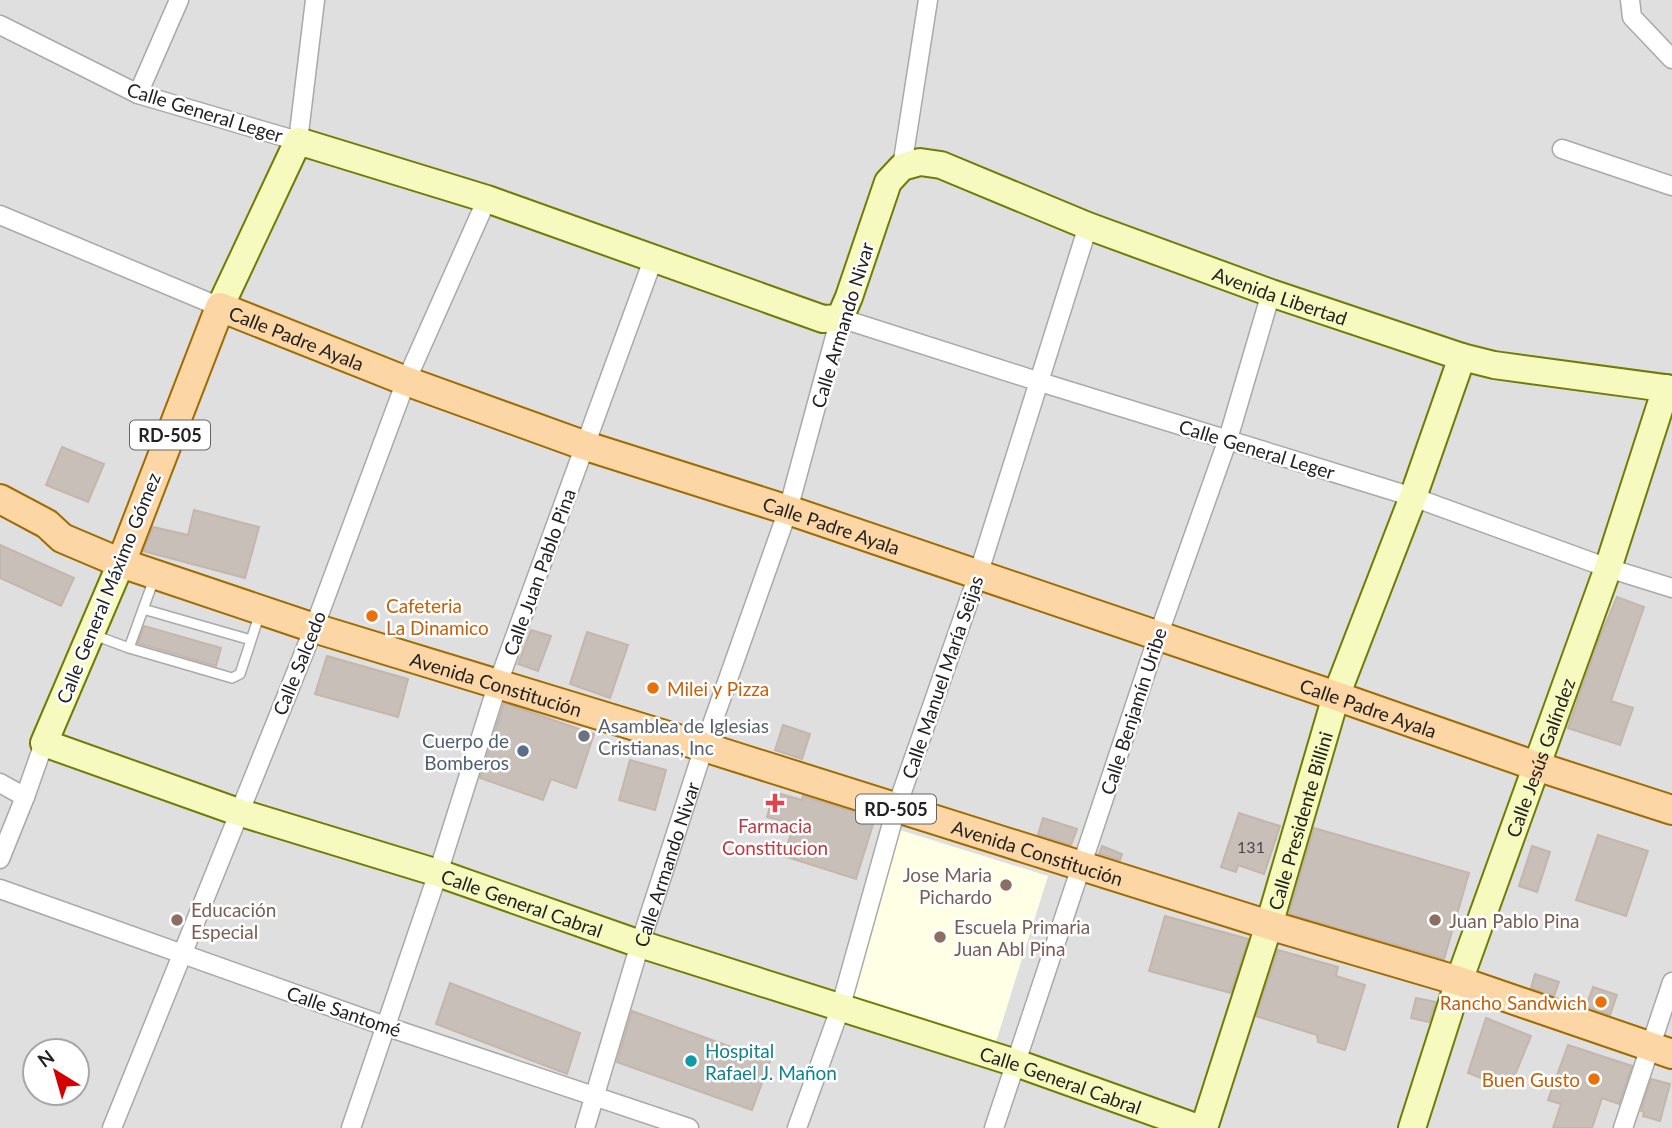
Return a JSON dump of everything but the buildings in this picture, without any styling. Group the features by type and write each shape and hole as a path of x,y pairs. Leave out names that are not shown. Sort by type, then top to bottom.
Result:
{"main road":[{"name":"Calle Padre Ayala","path":"220,307 406,381 586,446 788,510 1672,810"},
{"name":"Calle General Máximo Gómez","path":"121,562 220,307"},
{"name":"RD-505","path":"0,499 47,524 62,538 121,562"},
{"name":"RD-505","path":"0,518 42,538 62,538"},
{"name":"Avenida Constitución","path":"121,562 314,628 704,747 1269,925 1459,981 1661,1050"}],"street":[{"path":"138,94 179,0"},
{"name":"Calle General Máximo Gómez","path":"220,307 298,141 314,0"},
{"path":"902,167 928,0"},
{"path":"1630,0 1632,17 1672,59"},
{"name":"Calle General Leger","path":"0,25 138,94 298,141"},
{"path":"298,141 487,199 823,319 840,318"},
{"path":"1562,149 1672,186"},
{"name":"Avenida Libertad","path":"902,167 920,162 941,165 1088,226 1271,293 1462,357 1494,365 1669,388"},
{"name":"Calle Armando Nivar","path":"585,1128 640,944 704,747 788,510 840,318 888,182 902,167"},
{"name":"Calle Salcedo","path":"112,1128 314,628 406,381 487,199"},
{"name":"Calle Padre Ayala","path":"0,215 220,307"},
{"name":"Calle Manuel María Seijas","path":"797,1128 840,1009 895,808 978,575 1088,226"},
{"name":"Calle Juan Pablo Pina","path":"351,1128 438,873 498,683 654,257"},
{"name":"Calle Benjamín Uribe","path":"994,1128 1158,635 1228,439 1271,293"},
{"name":"Calle General Leger","path":"840,318 1040,383 1413,497 1608,568 1672,588"},
{"name":"Calle Presidente Billini","path":"1201,1128 1269,925 1336,696 1413,497 1462,357"},
{"name":"Calle Jesús Galíndez","path":"1412,1128 1459,981 1608,568 1669,388"},
{"name":"Calle General Máximo Gómez","path":"0,859 44,743 121,562"},
{"name":"Calle General Cabral","path":"44,743 239,812 438,873 640,944 1016,1063 1201,1128"},
{"path":"0,783 25,797"},
{"name":"Calle Santomé","path":"0,889 385,1026 689,1128"},
{"path":"1623,1128 1661,1050 1672,982"}],"lane":[{"path":"128,648 155,574"},
{"path":"143,609 251,640"},
{"path":"90,634 128,648 232,678 240,674 261,610"}],"shaded area":[{"path":"0,0 1672,0 1672,1128 0,1128"},
{"name":"Escuela Primaria Juan Abl Pina","path":"887,826 1048,876 994,1048 833,999"}],"place":[{"name":"Cafeteria La Dinamico","path":"372,616"},
{"name":"Milei y Pizza","path":"653,688"},
{"name":"Asamblea de Iglesias Cristianas, Inc","path":"584,736"},
{"name":"Cuerpo de Bomberos","path":"523,751"},
{"name":"Farmacia Constitucion","path":"775,803"},
{"name":"Jose Maria Pichardo","path":"1006,885"},
{"name":"Educación Especial","path":"177,920"},
{"name":"Juan Pablo Pina","path":"1435,920"},
{"name":"Escuela Primaria Juan Abl Pina","path":"940,937"},
{"name":"Rancho Sandwich","path":"1601,1002"},
{"name":"Hospital Rafael J. Mañon","path":"691,1061"},
{"name":"Buen Gusto","path":"1594,1079"}]}
